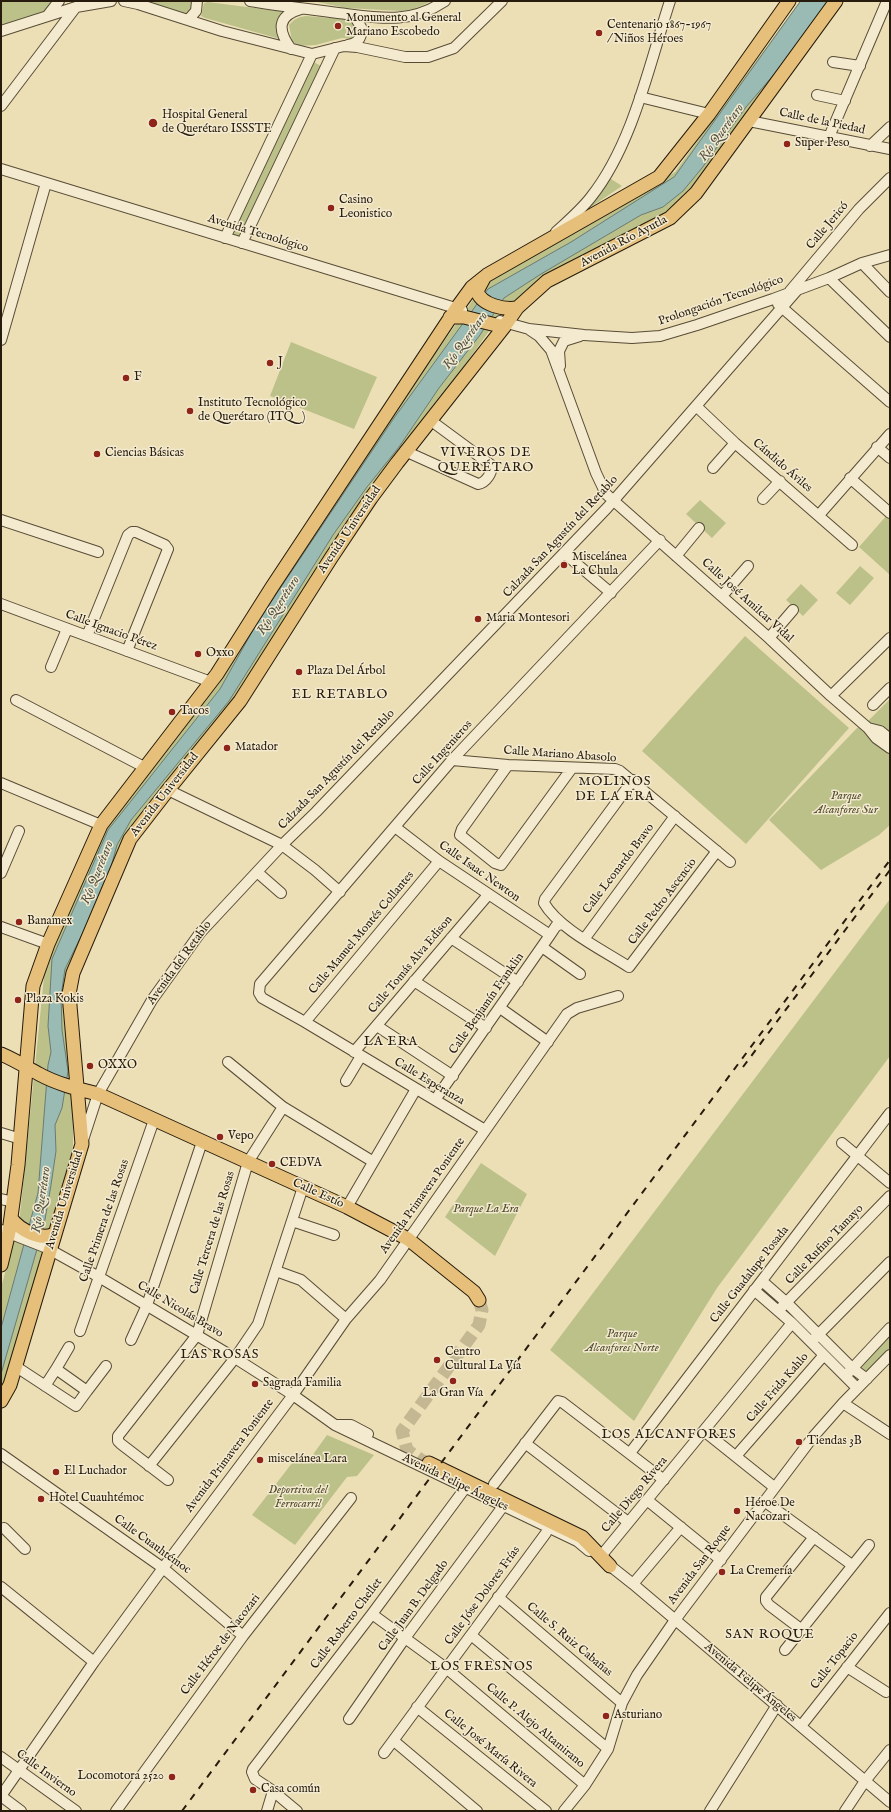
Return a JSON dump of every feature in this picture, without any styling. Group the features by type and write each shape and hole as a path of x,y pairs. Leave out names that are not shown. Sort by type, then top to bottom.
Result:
{"main road":[{"path":"1,1265 13,1232 14,1223 11,1218 7,1200 21,1139 32,986 48,944 101,826 144,767 211,682 459,314 472,287 487,275 659,177 708,114 789,1"},
{"name":"Avenida Río Ayutla","path":"548,281 670,218 696,193 836,1"},
{"path":"487,275 477,291 479,296 484,301 501,307 511,309 517,308"},
{"name":"Avenida Universidad","path":"1,1401 10,1385 47,1242 82,1144 74,1088 69,994 73,973 130,839 240,701 343,540 406,451 501,324 548,281"},
{"path":"459,314 501,324"},
{"path":"1,1054 26,1066 40,1075 74,1088 98,1094"},
{"name":"Calle Estío","path":"98,1094 347,1207 408,1239 474,1292 479,1300"},
{"path":"13,1232 47,1242"},
{"name":"Avenida Felipe Ángeles","path":"429,1463 582,1537 605,1561"}],"street":[{"path":"48,15 59,1"},
{"path":"1,31 48,15 74,4 111,1"},
{"path":"124,1 312,54 356,43 361,38 362,29 354,15"},
{"path":"188,20 196,11 197,1"},
{"path":"250,1 301,9 394,19 426,12 445,1"},
{"path":"340,47 357,47 405,57 428,57 454,48 502,1"},
{"path":"545,243 591,197 606,174 626,136 640,97 669,1"},
{"path":"829,137 887,1"},
{"path":"1,106 74,4"},
{"path":"291,49 281,33 281,25 285,17 292,12 301,9"},
{"path":"242,243 340,47"},
{"path":"225,238 312,54"},
{"path":"833,62 860,66"},
{"path":"817,95 844,101"},
{"path":"640,97 708,114"},
{"name":"Calle de la Piedad","path":"749,121 890,149"},
{"path":"870,146 890,127"},
{"name":"Avenida Tecnológico","path":"1,169 242,243 459,314"},
{"name":"Calle Jericó","path":"788,292 859,209 890,178"},
{"path":"1,340 46,183"},
{"name":"Prolongación Tecnológico","path":"501,324 529,329 584,335 632,338 660,336 697,326 773,299 862,263 890,255"},
{"path":"862,263 890,292"},
{"path":"810,268 814,275 825,279 890,337"},
{"name":"Calzada San Agustín del Retablo","path":"282,845 316,812 614,500 799,288"},
{"path":"773,299 890,402"},
{"name":"Calle José Amilcar Vidal","path":"501,324 531,338 547,352 559,368"},
{"name":"Calle José Amilcar Vidal","path":"529,329 539,336 547,346 559,368 596,473 606,494 770,638 864,725"},
{"path":"559,368 559,351 564,342 584,335"},
{"name":"Cándido Áviles","path":"696,406 735,443 852,545"},
{"path":"406,451 478,484 484,482 491,472 490,465 430,420"},
{"path":"818,515 890,434"},
{"path":"714,468 735,443"},
{"path":"878,447 890,458"},
{"path":"850,478 890,513"},
{"path":"763,498 780,481"},
{"path":"1,520 98,552"},
{"path":"676,556 699,528"},
{"path":"88,636 128,536 132,532 136,532 165,545 168,549 127,651"},
{"name":"Calle Ingenieros","path":"259,992 260,984 452,760 660,540"},
{"path":"564,553 611,593"},
{"path":"722,596 748,566"},
{"name":"Calle Ignacio Pérez","path":"1,604 211,682"},
{"path":"770,638 793,610"},
{"path":"51,667 67,629"},
{"path":"831,696 890,638"},
{"path":"873,705 890,688"},
{"path":"16,700 144,767"},
{"path":"864,725 880,732 890,739"},
{"path":"864,725 876,738 890,748"},
{"name":"Calle Mariano Abasolo","path":"452,760 508,765 615,769 634,780 730,862"},
{"path":"508,765 462,829 460,835 495,863 501,865 572,768"},
{"path":"585,938 560,924 547,908 544,903 544,899 634,780"},
{"path":"1,783 101,826"},
{"path":"168,790 282,845 315,870 340,892"},
{"name":"Calle Leonardo Bravo","path":"585,938 675,816"},
{"name":"Calle Isaac Newton","path":"395,828 488,895 550,935"},
{"path":"1,873 4,854 19,831"},
{"name":"Avenida del Retablo","path":"82,1144 98,1094 152,1000 196,939 282,845"},
{"name":"Calle Pedro Ascencio","path":"585,938 629,967 717,851"},
{"name":"Calle Manuel Montés Collantes","path":"305,1022 439,861"},
{"path":"257,872 281,892"},
{"name":"Calle Tomás Alva Edison","path":"346,1082 358,1054 377,1026 488,895"},
{"name":"Calle Benjamín Franklin","path":"435,1100 556,926 560,924"},
{"path":"1,927 48,944"},
{"path":"451,938 518,982"},
{"path":"542,947 580,974"},
{"path":"414,981 486,1028"},
{"name":"Calle Esperanza","path":"259,992 262,998 305,1022 485,1130"},
{"name":"Avenida Primavera Poniente","path":"1,1796 94,1662 163,1568 293,1395 346,1319 380,1280 567,1014 572,1010 618,996"},
{"path":"500,1008 548,1042"},
{"path":"377,1026 453,1076"},
{"path":"228,1062 283,1107 372,1161"},
{"path":"347,1207 372,1161 416,1089"},
{"name":"Calle Tercera de las Rosas","path":"197,1335 248,1162 283,1107"},
{"name":"Calle Guadalupe Posada","path":"630,1453 890,1113"},
{"name":"Calle Primera de las Rosas","path":"80,1331 154,1120"},
{"path":"1,1133 21,1139"},
{"path":"131,1340 147,1305 202,1142"},
{"path":"842,1144 890,1183"},
{"path":"149,1466 235,1358 258,1324 303,1187"},
{"name":"Calle Rufino Tamayo","path":"778,1311 890,1196"},
{"path":"292,1221 334,1235"},
{"name":"Calle Nicolás Bravo","path":"47,1242 99,1277 235,1358 293,1395 334,1425"},
{"path":"811,1342 890,1262"},
{"path":"276,1271 299,1279 346,1319"},
{"path":"762,1281 787,1303 852,1368 867,1379"},
{"path":"754,1290 792,1323 857,1388"},
{"name":"Calle Diego Rivera","path":"605,1561 628,1522 792,1323"},
{"path":"845,1376 890,1328"},
{"path":"168,1480 121,1444 118,1441 118,1436 197,1335"},
{"path":"45,1386 69,1347"},
{"name":"Calle Frida Kahlo","path":"736,1456 824,1355"},
{"name":"Avenida San Roque","path":"564,1811 585,1785 608,1749 622,1703 637,1675 675,1620 813,1437 857,1388 890,1355"},
{"path":"15,1366 76,1406 106,1366"},
{"path":"56,1369 87,1391"},
{"path":"494,1484 558,1401 562,1402 664,1480"},
{"path":"843,1403 890,1434"},
{"path":"334,1425 351,1425 374,1437"},
{"name":"Avenida Felipe Ángeles","path":"334,1425 577,1541 633,1584 890,1802"},
{"path":"704,1431 774,1487"},
{"path":"525,1443 628,1522"},
{"name":"Calle Cuauhtémoc","path":"1,1454 163,1568 243,1636"},
{"name":"Calle Roberto Chellet","path":"273,1791 255,1779 252,1772 372,1614 462,1491"},
{"name":"Calle Héroe de Nacozari","path":"116,1811 243,1636 352,1498"},
{"path":"647,1500 721,1560"},
{"path":"764,1501 852,1565"},
{"name":"Calle Juan B. Delgado","path":"349,1719 406,1638 501,1509"},
{"path":"633,1584 681,1527"},
{"path":"4,1528 25,1549"},
{"name":"Calle Jóse Dolores Frías","path":"384,1753 546,1533"},
{"path":"802,1630 766,1601 766,1597 814,1537"},
{"path":"785,1650 869,1545"},
{"path":"1,1587 94,1662"},
{"name":"Calle S. Ruiz Cabañas","path":"498,1598 622,1703"},
{"name":"Calle Topacio","path":"800,1726 890,1613"},
{"name":"Calle P. Alejo Altamirano","path":"372,1614 446,1668 585,1785"},
{"path":"471,1635 608,1749"},
{"path":"847,1667 886,1692"},
{"path":"710,1811 776,1705"},
{"name":"Calle José María Rivera","path":"417,1708 546,1811"},
{"path":"394,1741 477,1811"},
{"path":"845,1811 865,1781 890,1750"},
{"name":"Calle Invierno","path":"1,1757 76,1811"},
{"path":"267,1811 273,1791 297,1811"},
{"path":"1,1796 21,1811"}],"green space":[{"path":"1,1 53,1 46,11 1,26"},
{"path":"124,1 197,1 192,16"},
{"path":"312,1 432,1 414,9 401,11 346,8"},
{"path":"800,1 834,1 763,101 670,215 504,310 450,386 367,495 297,599 230,707 126,837 63,992 63,1012 73,1100 73,1145 68,1175 41,1255 17,1348 1,1390 1,1287 19,1224 45,967 108,822 219,684 236,652 371,446 486,281 675,172"},
{"path":"208,2 286,12 277,30 280,39 201,16 204,3"},
{"path":"306,16 343,19 355,24 357,29 351,39 342,38 316,45 298,46 292,41 289,25 296,19"},
{"path":"310,60 321,66 241,240 229,235"},
{"path":"608,177 622,186 579,215"},
{"path":"291,342 377,377 354,429 270,396"},
{"path":"700,500 726,523 712,538 686,514"},
{"path":"887,515 890,517 890,575 859,547"},
{"path":"860,566 874,578 850,605 836,593"},
{"path":"801,584 818,600 803,616 786,600"},
{"path":"745,636 849,728 746,844 642,751"},
{"name":"Parque Alcanfores Sur","path":"890,699 890,825 879,835 821,870 769,820 857,728 864,725"},
{"name":"Parque Alcanfores Norte","path":"890,899 890,1056 717,1288 634,1421 550,1350"},
{"name":"Parque La Era","path":"481,1163 527,1194 495,1256 445,1217"},
{"path":"890,1332 890,1351 868,1373 858,1365"},
{"name":"Deportiva del Ferrocarril","path":"327,1435 374,1455 357,1476 347,1477 295,1545 252,1515 299,1454 309,1460"}],"water":[{"name":"Río Querétaro","path":"801,1 828,1 776,72 746,107 702,168 683,191 663,207 641,215 541,274 504,298 480,335 439,388 399,447 367,487 333,535 229,701 131,820 117,845 109,874 99,900 65,969 61,996 62,1030 68,1071 62,1108 55,1125 56,1151 51,1185 44,1225 1,1374 1,1328 38,1193 48,1065 51,1052 48,1026 52,959 108,830 220,689 257,623 394,418 488,289 571,242 674,177"}],"tunnel":[{"path":"429,1463 421,1460 407,1450 402,1431 479,1325 482,1310 479,1300"}],"railway":[{"path":"182,1811 890,860"},
{"path":"743,1067 890,870"}],"place":[{"name":"Monumento al General Mariano Escobedo","path":"338,26"},
{"name":"Centenario 1867-1967 / Niños Héroes","path":"599,33"},
{"name":"Hospital General de Querétaro ISSSTE","path":"153,123"},
{"name":"Super Peso","path":"787,144"},
{"name":"Casino Leonistico","path":"331,208"},
{"name":"J","path":"270,363"},
{"name":"F","path":"126,378"},
{"name":"Instituto Tecnológico de Querétaro (ITQ)","path":"190,411"},
{"name":"Ciencias Básicas","path":"97,454"},
{"name":"Miscelánea La Chula","path":"564,565"},
{"name":"Maria Montesori","path":"478,619"},
{"name":"Oxxo","path":"198,654"},
{"name":"Plaza Del Árbol","path":"299,672"},
{"name":"Tacos","path":"172,712"},
{"name":"Matador","path":"227,748"},
{"name":"Banamex","path":"19,922"},
{"name":"Plaza Kokis","path":"18,1000"},
{"name":"OXXO","path":"90,1066"},
{"name":"Vepo","path":"220,1137"},
{"name":"CEDVA","path":"272,1164"},
{"name":"Centro Cultural La Vía","path":"437,1360"},
{"name":"La Gran Vía","path":"453,1381"},
{"name":"Sagrada Familia","path":"255,1384"},
{"name":"Tiendas 3B","path":"799,1442"},
{"name":"miscelánea Lara","path":"260,1460"},
{"name":"El Luchador","path":"56,1472"},
{"name":"Hotel Cuauhtémoc","path":"41,1499"},
{"name":"Héroe De Nacozari","path":"737,1511"},
{"name":"La Cremería","path":"722,1572"},
{"name":"Asturiano","path":"606,1716"},
{"name":"Locomotora 2520","path":"172,1777"},
{"name":"Casa común","path":"253,1790"}],"district":[{"name":"VIVEROS DE QUERÉTARO","path":"486,460"},
{"name":"EL RETABLO","path":"340,695"},
{"name":"MOLINOS DE LA ERA","path":"615,790"},
{"name":"LA ERA","path":"391,1042"},
{"name":"LAS ROSAS","path":"220,1355"},
{"name":"LOS ALCANFORES","path":"669,1435"},
{"name":"SAN ROQUE","path":"770,1635"},
{"name":"LOS FRESNOS","path":"482,1667"}]}
